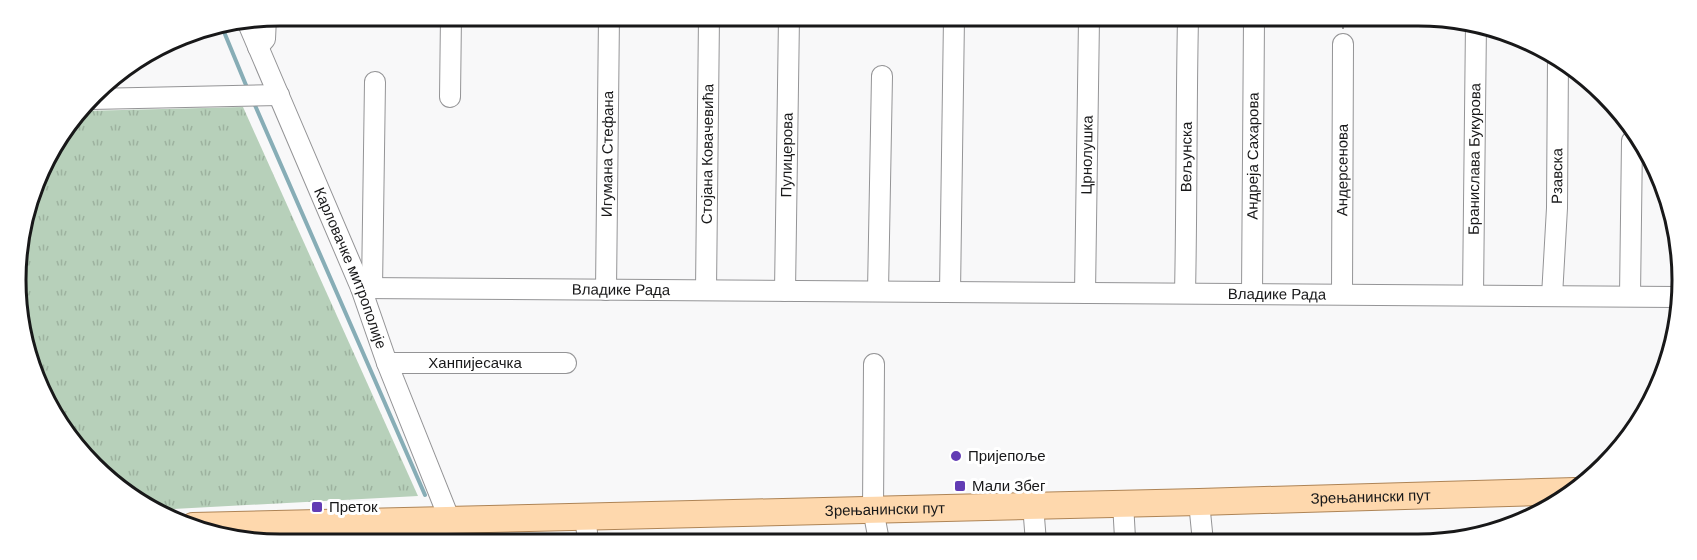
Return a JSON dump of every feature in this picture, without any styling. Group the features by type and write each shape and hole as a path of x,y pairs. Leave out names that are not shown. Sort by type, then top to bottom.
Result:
{"main road":[{"name":"Зрењанински пут","path":"212,525 427,530 449,518 586,528 873,509 1560,490"}],"street":[{"path":"258,47 265,39 266,26"},
{"path":"450,97 451,26"},
{"name":"Игумана Стефана","path":"606,290 609,26"},
{"name":"Стојана Ковачевића","path":"706,290 709,26"},
{"name":"Пулицерова","path":"784,291 789,26"},
{"path":"950,292 954,26"},
{"name":"Црнолушка","path":"1085,292 1089,26"},
{"name":"Вељунска","path":"1185,293 1188,26"},
{"name":"Андреја Сахарова","path":"1252,294 1254,26"},
{"name":"Карловачке митрополије","path":"250,28 366,288 387,363 449,518"},
{"name":"Бранислава Букурова","path":"1473,295 1476,32"},
{"name":"Андерсенова","path":"1342,294 1343,44"},
{"name":"Рзавска","path":"1552,296 1557,208 1558,68"},
{"path":"878,291 882,76"},
{"path":"366,288 375,82"},
{"path":"101,99 279,95"},
{"path":"1630,296 1632,144"},
{"name":"Владике Рада","path":"366,288 1671,297"},
{"name":"Ханпијесачка","path":"387,363 566,363"},
{"path":"874,364 873,509 878,534"},
{"path":"1199,502 1202,534"},
{"path":"1123,503 1125,534"},
{"path":"1033,505 1035,534"}],"green space":[{"path":"243,107 418,496 170,509 125,482 89,448 68,421 52,393 39,362 30,330 26,297 26,263 30,230 45,183 68,139 90,111"}],"waterway":[{"path":"224,32 248,90"},
{"path":"254,103 425,495"}],"place":[{"name":"Пријепоље","path":"956,456"},
{"name":"Мали Збег","path":"960,486"},
{"name":"Преток","path":"317,507"}]}
